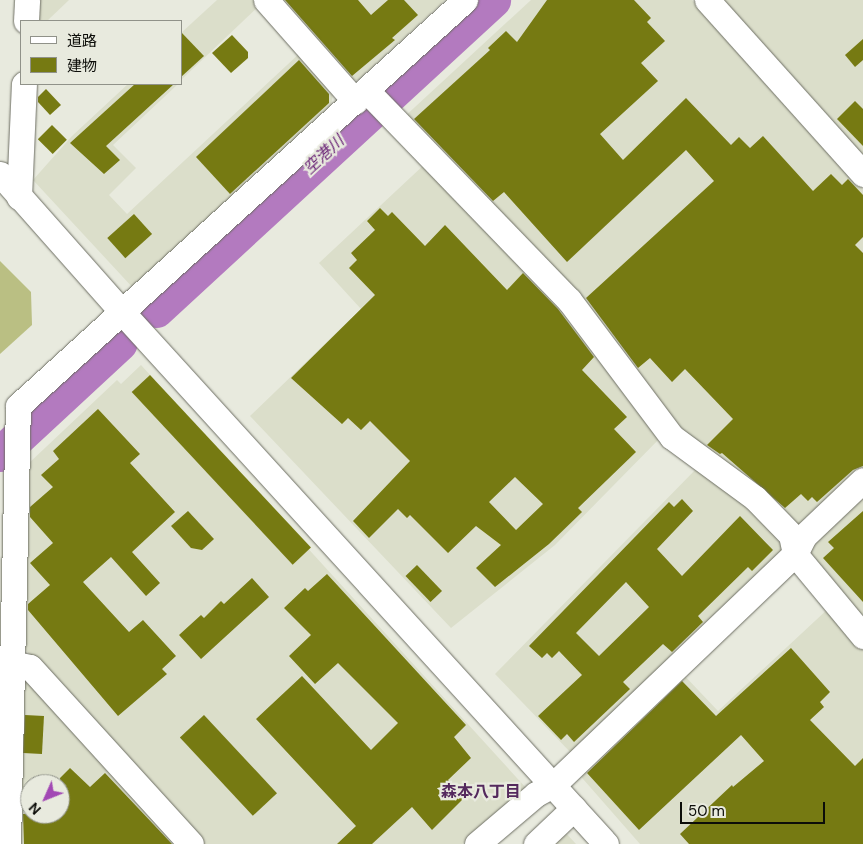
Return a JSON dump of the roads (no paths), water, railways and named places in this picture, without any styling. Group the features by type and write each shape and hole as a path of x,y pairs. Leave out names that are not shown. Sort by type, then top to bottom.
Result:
{"street":[{"path":"26,20 27,0"},
{"path":"266,0 364,96 393,118 569,300 672,437 755,498 791,534 795,554 863,636"},
{"path":"8,844 15,467 18,406 364,96 465,0"},
{"path":"707,0 863,174"},
{"path":"19,197 24,85"},
{"path":"0,174 122,312 606,844"},
{"path":"477,844 536,794 553,785 795,554 804,536 863,480"},
{"path":"12,663 30,667 191,844"},
{"path":"536,844 574,808"}],"waterway":[{"name":"空港川","path":"156,310 493,0"},
{"name":"空港川","path":"0,454 120,343"}],"district":[{"name":"森本八丁目","path":"481,792"}]}
